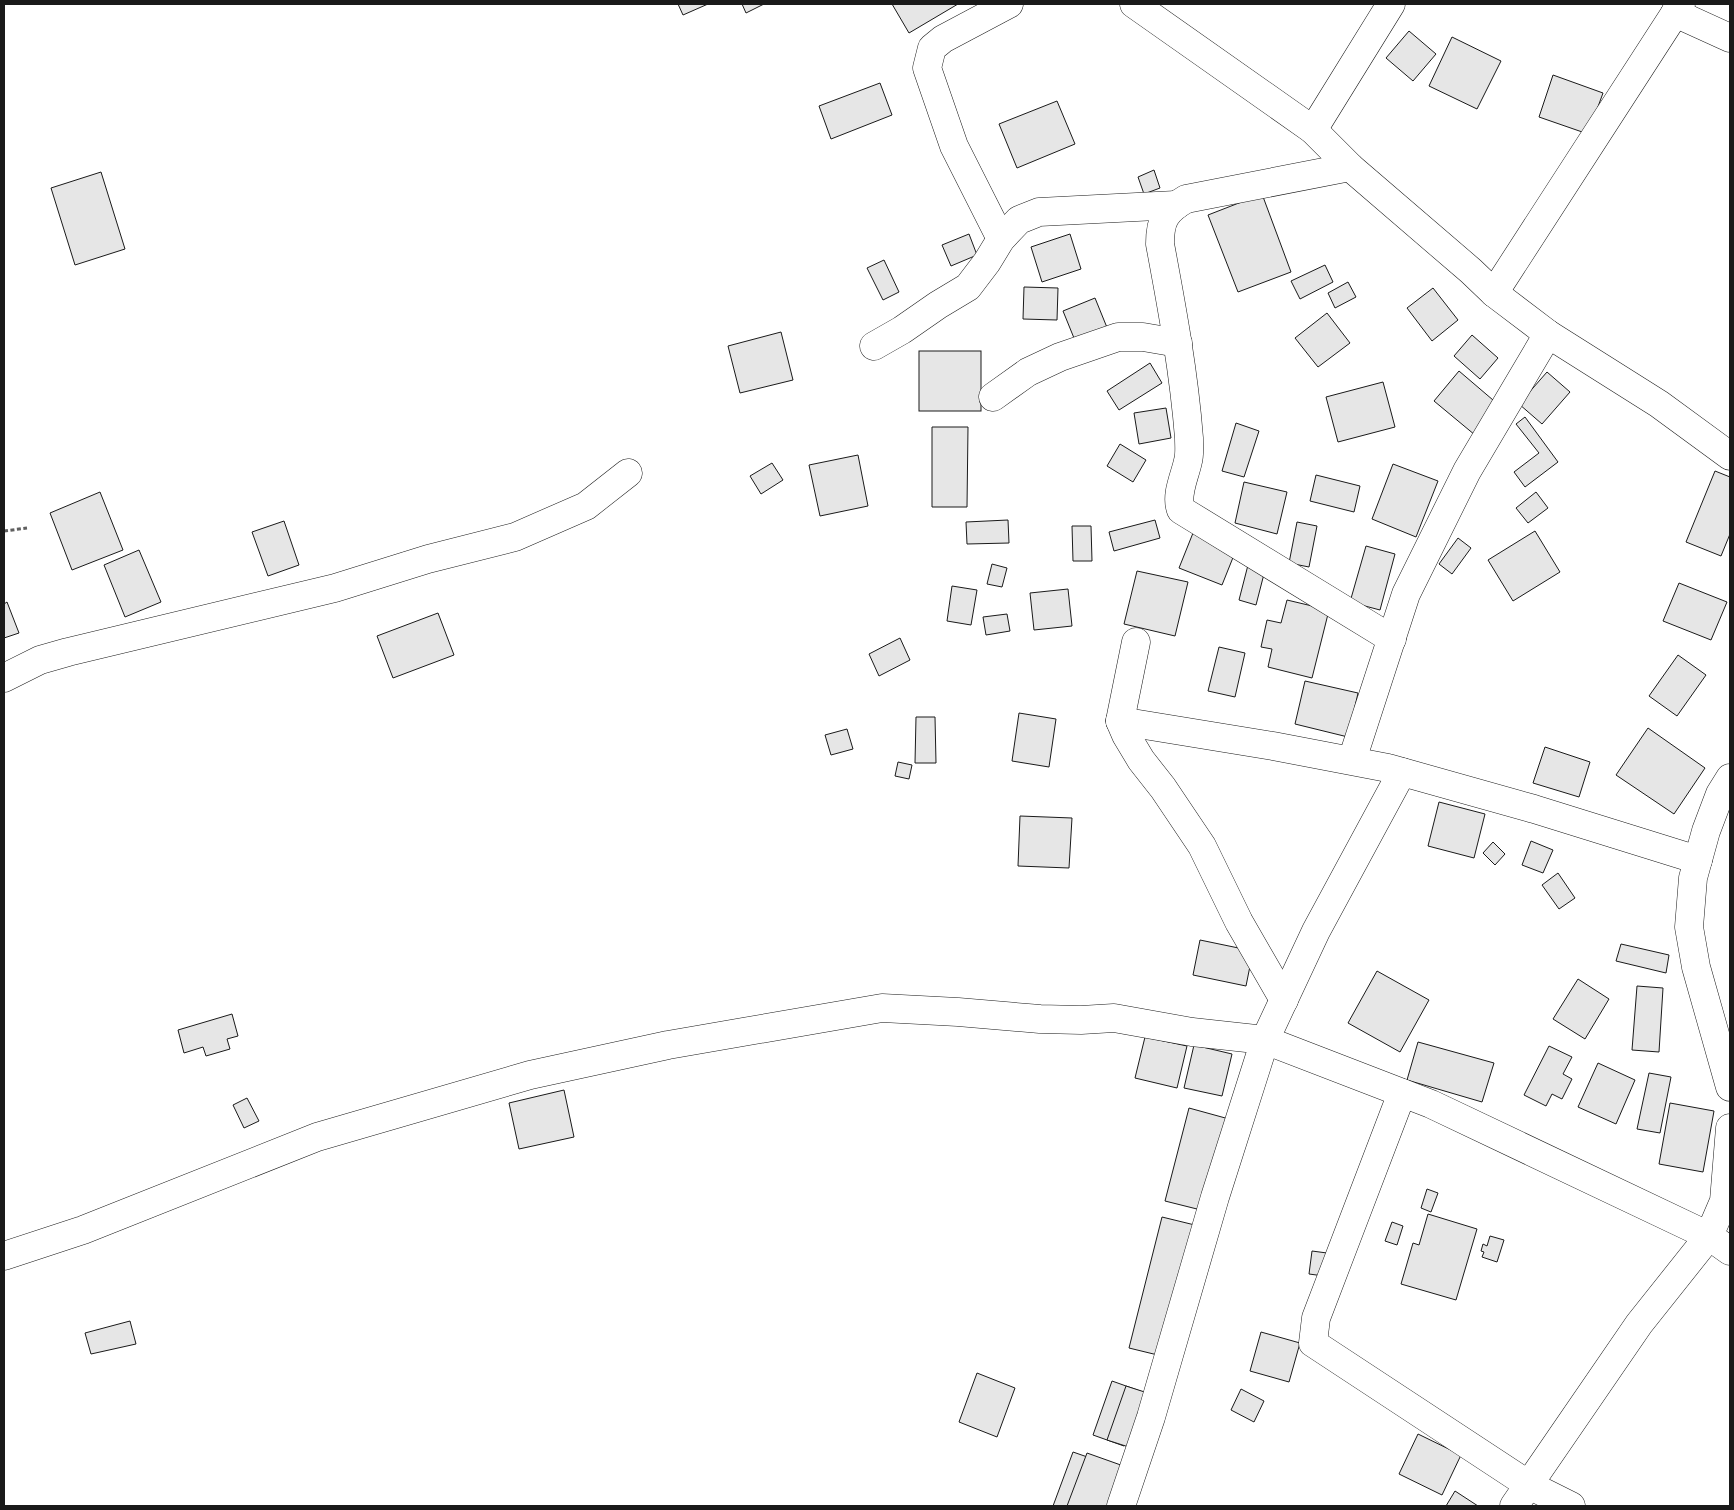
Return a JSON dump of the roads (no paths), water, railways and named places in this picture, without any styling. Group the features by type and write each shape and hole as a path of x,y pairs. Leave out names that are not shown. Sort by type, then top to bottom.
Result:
{"street":[{"path":"1000,239 954,146 927,68 932,48 943,39 1010,4"},
{"path":"1134,4 1313,130 1350,168 1471,271 1494,293 1548,334 1659,404 1730,456"},
{"path":"1313,130 1391,4"},
{"path":"1494,293 1678,9 1730,38"},
{"path":"1350,168 1186,199 1176,205 1163,218 1160,230 1160,244 1178,343 1189,449 1189,459 1179,497 1179,505 1181,510 1392,639"},
{"path":"874,346 968,287 987,262 1000,239 1019,220 1039,212 1176,205"},
{"path":"1352,760 1406,594 1468,471 1548,334"},
{"path":"993,396 1028,372 1060,357 1118,337 1144,337 1178,343"},
{"path":"4,678 40,660 68,652 335,588 428,559 515,536 586,506 628,473"},
{"path":"1136,642 1120,721 1141,760 1163,788 1202,846 1238,922 1284,1000"},
{"path":"1120,721 1352,760 1402,772 1534,809 1698,860"},
{"path":"1121,1506 1151,1417 1212,1207 1264,1040 1316,931 1402,772"},
{"path":"1730,778 1720,794 1706,831 1693,878 1689,927 1696,967 1730,1087"},
{"path":"4,1256 82,1230 317,1136 530,1075 668,1045 882,1008 1040,1019 1114,1018 1192,1032 1264,1040 1431,1104 1709,1236 1730,1251"},
{"path":"1402,1093 1316,1318 1313,1343 1521,1495 1571,1506"},
{"path":"1521,1495 1639,1324 1709,1236 1724,1201 1730,1128"}]}
